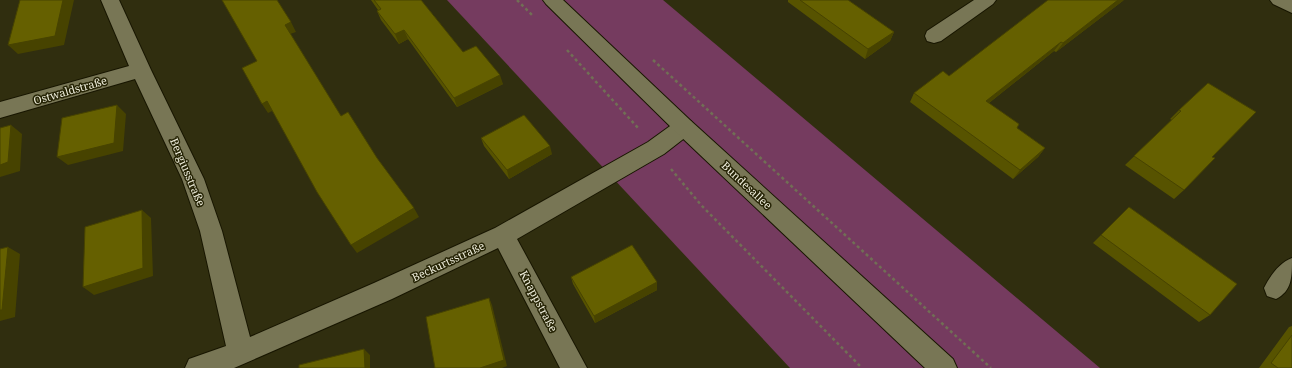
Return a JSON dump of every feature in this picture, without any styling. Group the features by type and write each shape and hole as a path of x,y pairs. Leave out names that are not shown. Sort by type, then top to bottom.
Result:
{"street":[{"name":"Bergiusstraße","path":"110,0 141,70 193,179 211,230 241,353"},
{"name":"Bundesallee","path":"552,0 684,127 944,368"},
{"path":"934,36 987,0"},
{"path":"1279,0 1292,7"},
{"name":"Ostwaldstraße","path":"0,110 141,70"},
{"name":"Beckurtsstraße","path":"198,368 241,353 383,291 503,235 656,148 684,127"},
{"name":"Knappstraße","path":"503,235 574,368"},
{"path":"1276,288 1292,269"}],"path":[{"path":"517,0 534,17"},
{"path":"562,45 656,148 676,176 702,204 862,368"},
{"path":"652,59 991,368"}],"shaded area":[{"path":"447,0 663,0 1100,368 790,368"}],"building":[{"path":"20,0 63,0 55,36 8,45"},
{"path":"222,0 277,0 291,22 285,25 341,116 348,112 377,158 414,208 351,245 317,192 267,101 262,104 242,68 257,61"},
{"path":"374,0 421,0 463,52 476,46 500,75 454,98 404,30 395,34 377,11 381,9"},
{"path":"800,0 848,0 894,32 868,49"},
{"path":"1048,0 1118,0 1063,43 1061,42 986,101 1019,124 1017,128 1045,148 1020,170 914,93 943,71 949,76"},
{"path":"1208,83 1256,112 1212,157 1215,158 1184,190 1134,156"},
{"path":"117,105 114,143 57,157 62,118"},
{"path":"524,115 550,146 507,170 481,138"},
{"path":"11,125 8,162 0,165 0,128"},
{"path":"1129,207 1237,284 1210,315 1101,235"},
{"path":"142,210 143,268 83,287 85,227"},
{"path":"632,245 657,282 594,316 571,277"},
{"path":"8,247 2,310 0,310 0,249"},
{"path":"489,298 504,360 480,368 435,368 426,317"},
{"path":"1292,335 1292,368 1278,368 1271,363"},
{"path":"364,349 365,368 299,368 299,365"}]}
